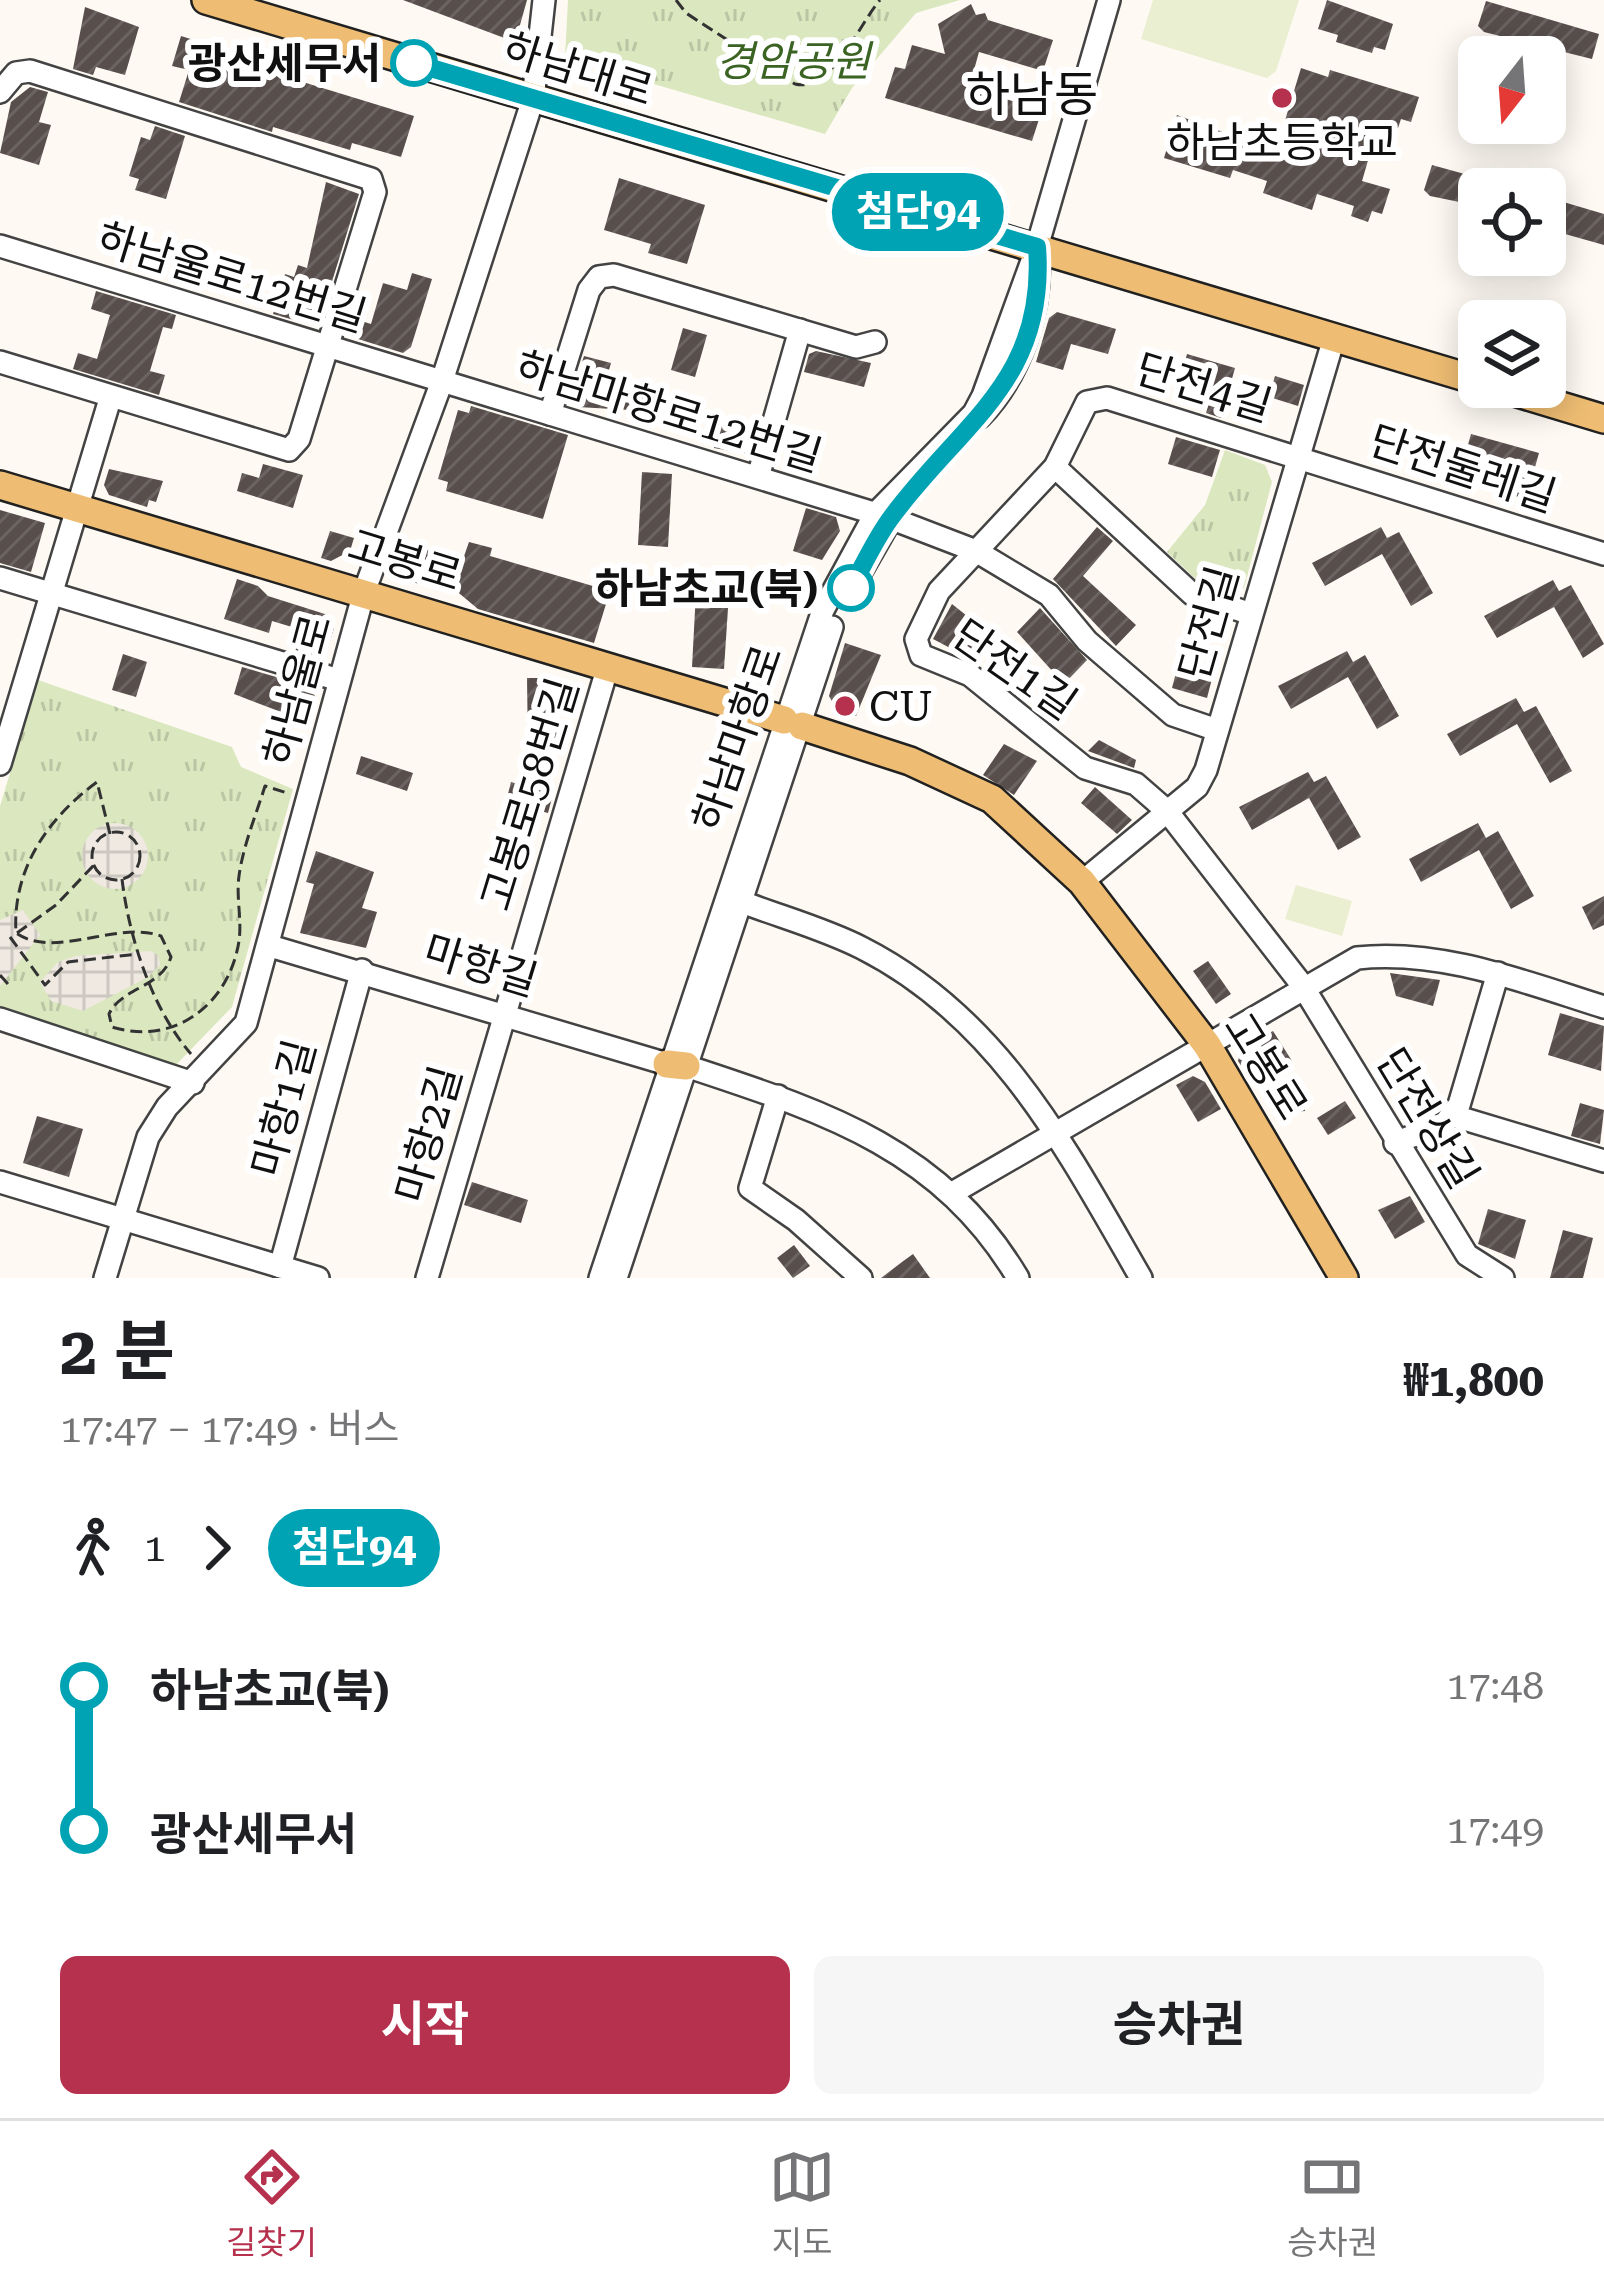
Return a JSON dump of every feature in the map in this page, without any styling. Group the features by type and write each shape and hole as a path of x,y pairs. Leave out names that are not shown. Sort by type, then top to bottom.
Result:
{"main road":[{"name":"하남대로","path":"206,0 1458,375"},
{"path":"1566,408 1604,419"},
{"name":"고봉로","path":"0,485 910,760 992,799 1082,882 1207,1045 1342,1277"}],"street":[{"name":"하남울로","path":"105,1278 148,1138 167,1107 246,1023 364,592 441,384 532,99 544,0"},
{"name":"하남마항로","path":"616,1278 677,1065 742,902 823,610 882,516 974,413 1037,247 1109,0"},
{"path":"0,92 16,73 30,70 371,179 375,192 332,348 299,440 289,450 0,362"},
{"name":"하남울로12번길","path":"0,246 441,384"},
{"path":"550,414 589,290 598,277 614,274 856,346 875,342"},
{"path":"758,477 800,330"},
{"name":"단전길","path":"1082,882 1197,787 1334,338"},
{"name":"하남마항로12번길","path":"441,384 758,477 976,551 1049,596 1087,641 1173,715 1216,730"},
{"name":"단전4길","path":"1055,467 1088,402 1107,398 1298,457"},
{"path":"0,764 110,399"},
{"name":"단전둘레길","path":"1298,457 1604,554"},
{"path":"976,551 1055,467 1192,595 1251,614"},
{"name":"단전1길","path":"976,551 939,591 916,639 921,655 970,675 1085,768 1136,784 1167,811"},
{"path":"0,578 339,680"},
{"name":"고봉로58번길","path":"504,1012 608,666"},
{"name":"하남마항로","path":"600,1278 793,723"},
{"name":"단전상길","path":"1167,811 1302,985 1468,1255 1503,1278"},
{"path":"742,902 861,947 920,983 984,1039 1032,1093 1141,1278"},
{"name":"마항길","path":"270,946 778,1096 853,1126 954,1192 1018,1278"},
{"path":"954,1192 1302,985 1357,958 1402,953 1498,974 1604,1007"},
{"name":"마항1길","path":"280,1267 362,970"},
{"path":"1396,1143 1451,1115 1459,1106 1498,974"},
{"name":"마항2길","path":"427,1278 504,1012"},
{"path":"0,1018 193,1083"},
{"path":"778,1096 750,1188 812,1232 861,1278"},
{"path":"1451,1115 1604,1161"},
{"path":"0,1182 318,1278"}],"path":[{"path":"676,0 686,14 809,88 824,81 880,0"},
{"path":"110,834 98,782 42,833 20,891 13,935 45,985 68,962 140,954"},
{"path":"13,935 36,942 134,932 161,936 169,946 167,970 115,1002 109,1014 112,1027 149,1034 170,1029 204,1013 238,946 238,877 265,787 308,800"},
{"path":"0,943 56,905 94,866 96,844 110,834 129,836 138,847 137,869 122,879 104,877 94,866"},
{"path":"122,879 140,954 170,1029 190,1054 208,1062"},
{"path":"0,975 8,984"}],"green space":[{"name":"경암공원","path":"568,0 960,0 916,13 852,88 825,134 565,58"},
{"path":"1153,0 1299,0 1276,71 1267,78 1141,39"},
{"path":"1225,450 1265,465 1272,482 1244,588 1229,596 1201,584 1167,552 1205,505"},
{"path":"38,680 232,747 241,767 293,789 232,1007 173,1068 0,1012 0,806"},
{"path":"1296,885 1352,901 1342,936 1285,919"}],"shaded area":[{"path":"115,823 138,833 148,856 138,879 115,889 92,879 82,856 92,833"},
{"path":"23,910 40,935 0,986 0,920"},
{"path":"150,951 158,955 160,965 148,977 83,1011 51,1001 40,982 58,962 76,956"}],"building":[{"path":"403,0 527,0 518,32 507,39"},
{"path":"1327,0 1393,24 1385,50 1374,47 1372,53 1336,42 1338,35 1318,29"},
{"path":"1486,1 1599,34 1592,59 1566,52 1566,36 1500,36 1478,26"},
{"path":"971,4 976,15 985,13 988,20 1053,40 1043,71 979,52 969,88 1042,110 1032,141 885,98 895,67 905,69 912,45 945,54 938,24"},
{"path":"85,7 139,27 125,75 96,67 93,75 73,69"},
{"path":"181,36 252,58 280,75 414,116 401,157 352,143 350,150 273,127 272,132 179,102 189,70 172,66"},
{"path":"1301,68 1328,77 1330,70 1419,97 1411,122 1401,119 1398,128 1379,123 1362,181 1390,189 1382,214 1372,211 1368,222 1351,216 1354,206 1317,194 1312,210 1263,193 1267,181 1233,170 1230,178 1164,158 1177,115 1293,158 1300,133 1283,127"},
{"path":"30,87 48,92 39,122 51,125 39,165 0,153 11,102"},
{"path":"155,126 185,136 166,199 135,190 139,179 129,176 141,137 150,140"},
{"path":"1432,165 1458,172 1458,202 1430,196 1424,190"},
{"path":"619,178 705,205 687,264 648,253 651,244 604,230"},
{"path":"326,182 359,194 318,327 273,314 285,274 294,277 298,265 307,268"},
{"path":"1566,203 1604,214 1604,245 1566,234"},
{"path":"412,273 432,279 411,347 403,353 358,339 352,318 371,324 383,283 407,290"},
{"path":"96,291 176,315 172,329 163,327 150,371 165,375 159,395 73,369 78,353 97,359 110,315 91,309"},
{"path":"1057,312 1116,329 1108,354 1071,344 1063,370 1036,362 1049,318"},
{"path":"683,328 707,335 695,377 671,370"},
{"path":"816,351 871,363 864,387 804,372 809,354"},
{"path":"1187,354 1235,368 1221,418 1206,413 1212,393 1179,383"},
{"path":"584,356 611,363 605,384 646,383 647,411 578,407 571,396"},
{"path":"1275,376 1304,385 1298,406 1269,397"},
{"path":"471,406 568,435 543,519 446,491 448,482 438,479 458,410 469,413"},
{"path":"721,422 755,432 749,454 714,448"},
{"path":"1471,434 1539,453 1526,499 1458,480"},
{"path":"1176,437 1220,450 1212,477 1168,464"},
{"path":"263,464 303,475 293,508 237,491 242,473 259,478"},
{"path":"109,469 163,481 156,502 149,500 147,507 109,495 104,485"},
{"path":"642,472 672,474 668,547 638,545"},
{"path":"806,508 836,517 840,531 822,560 793,551"},
{"path":"0,510 45,523 31,572 0,563"},
{"path":"1097,527 1113,541 1083,576 1136,625 1116,646 1053,579"},
{"path":"1381,527 1387,538 1399,532 1433,593 1411,606 1382,554 1325,586 1312,563"},
{"path":"330,531 354,538 350,551 331,561 321,558"},
{"path":"469,542 492,548 490,556 610,591 594,643 478,609 454,589 409,582 401,565 407,543 462,562"},
{"path":"237,579 258,586 268,596 328,615 334,628 325,658 296,651 292,627 272,621 269,633 224,619"},
{"path":"1553,580 1559,591 1571,585 1604,644 1583,658 1554,607 1497,638 1484,616"},
{"path":"696,592 729,593 724,669 692,667"},
{"path":"952,604 991,635 971,659 933,639"},
{"path":"1040,608 1087,660 1064,684 1017,632"},
{"path":"845,643 881,655 856,716 837,710 829,696"},
{"path":"1347,651 1353,662 1365,655 1399,716 1377,729 1348,677 1291,709 1278,686"},
{"path":"123,654 147,662 136,697 112,690"},
{"path":"1179,661 1214,671 1207,698 1172,688"},
{"path":"242,667 310,687 317,700 310,723 234,694"},
{"path":"527,678 548,678 548,697 557,696 558,750 528,751"},
{"path":"1516,698 1524,712 1536,706 1572,771 1550,783 1517,724 1460,756 1447,734"},
{"path":"1099,740 1136,760 1134,768 1088,751"},
{"path":"1004,744 1037,761 1014,795 983,775"},
{"path":"361,756 413,773 407,791 356,774"},
{"path":"1308,772 1314,782 1326,776 1361,837 1338,850 1309,798 1252,830 1239,807"},
{"path":"511,782 553,794 548,813 506,802"},
{"path":"1095,787 1132,820 1117,834 1081,803"},
{"path":"1478,823 1486,838 1498,831 1534,896 1511,909 1479,850 1421,882 1409,859"},
{"path":"316,851 374,872 362,908 377,912 366,948 300,933 314,884 306,882"},
{"path":"1604,896 1604,925 1593,930 1582,907"},
{"path":"1208,961 1231,994 1216,1004 1193,971"},
{"path":"1390,973 1440,980 1433,1006 1396,996"},
{"path":"1560,1013 1604,1026 1601,1071 1548,1055"},
{"path":"1273,1031 1292,1061 1253,1084 1238,1061 1242,1047"},
{"path":"1193,1076 1205,1082 1221,1109 1198,1122 1176,1085"},
{"path":"1302,1085 1305,1111 1284,1113 1282,1087"},
{"path":"1345,1101 1356,1118 1328,1135 1317,1118"},
{"path":"1580,1103 1604,1110 1600,1144 1571,1136"},
{"path":"37,1116 83,1129 69,1177 23,1163"},
{"path":"472,1182 528,1200 521,1223 464,1205"},
{"path":"1410,1196 1425,1222 1395,1239 1378,1210"},
{"path":"1488,1209 1526,1220 1515,1259 1478,1244"},
{"path":"1563,1230 1593,1238 1583,1278 1550,1278"},
{"path":"794,1245 810,1266 793,1278 777,1258"},
{"path":"913,1254 930,1278 881,1278 902,1262"}],"bus line":[{"name":"첨단94","path":"414,63 1037,247 1040,286 1010,379 890,518 851,588"}],"place":[{"name":"광산세무서","path":"414,63"},
{"name":"하남초등학교","path":"1282,98"},
{"name":"하남초교(북)","path":"851,588"},
{"name":"CU","path":"845,706"}],"district":[{"name":"하남동","path":"1032,94"}]}
